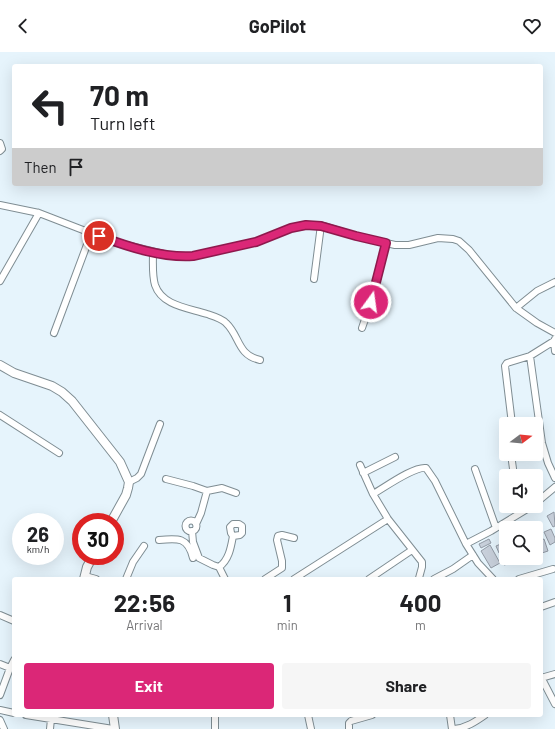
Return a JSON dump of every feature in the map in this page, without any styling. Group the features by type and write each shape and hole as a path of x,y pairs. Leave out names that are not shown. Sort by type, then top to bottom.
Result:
{"main road":[{"path":"0,365 14,373 52,386 67,397 120,462 129,482 126,495 116,513"},
{"path":"84,577 88,565"},
{"path":"113,717 114,729"}],"street":[{"path":"0,143 2,148 0,151"},
{"path":"0,205 39,213 114,242 172,256 193,256 256,242 301,226 313,224 396,245 409,245 438,238 453,239 459,241 469,250 516,308 537,323 555,333"},
{"path":"0,281 39,213"},
{"path":"314,278 321,226"},
{"path":"54,333 91,234"},
{"path":"362,328 371,302 386,243"},
{"path":"153,252 155,286 163,297 172,303 224,321 246,353 253,358 260,360"},
{"path":"516,308 537,291 555,282"},
{"path":"511,417 504,366 507,363 530,356 554,340 555,351"},
{"path":"530,356 542,443 548,463 555,478"},
{"path":"0,415 59,453"},
{"path":"129,482 141,474 160,424"},
{"path":"363,473 394,457"},
{"path":"360,465 372,494 388,519 422,562 420,577"},
{"path":"372,494 413,470 421,467 426,468 435,481 466,544 491,577"},
{"path":"475,469 496,528"},
{"path":"166,479 207,491 222,488 236,493"},
{"path":"543,497 555,487"},
{"path":"192,531 196,529 196,524 201,513 207,491"},
{"path":"466,544 520,513"},
{"path":"297,577 388,519"},
{"path":"192,531 187,529 187,522 192,520 196,524"},
{"path":"192,531 193,559"},
{"path":"268,577 282,568 282,561 277,540 278,536 282,535 294,538"},
{"path":"219,567 225,562 231,549 233,536"},
{"path":"159,540 175,538 182,540 186,543 193,559 219,567 224,577"},
{"path":"127,577 133,562 144,546"},
{"path":"372,577 412,550"},
{"path":"438,577 453,569 473,555"},
{"path":"527,577 553,569"},
{"path":"543,606 555,602"},
{"path":"0,615 12,620"},
{"path":"0,664 10,668"},
{"path":"0,695 12,664"},
{"path":"543,677 555,674"},
{"path":"543,681 555,704"},
{"path":"0,710 12,713"},
{"path":"36,717 114,729"},
{"path":"214,729 215,717"},
{"path":"308,717 311,729"},
{"path":"349,729 349,723 351,721 365,717"},
{"path":"450,717 453,729 470,727 482,717"},
{"path":"0,720 4,729"},
{"path":"50,720 50,729"}],"building":[{"path":"554,512 555,526 553,527 547,516"},
{"path":"551,529 555,542 550,545 544,532"},
{"path":"489,539 491,543 481,548 479,544"},
{"path":"543,539 548,551 543,553"},
{"path":"490,545 499,564 491,568 481,551"},
{"path":"499,545 499,553 496,546"}],"route":[{"path":"99,236 114,242 162,254 172,256 193,256 256,242 291,228 313,224 386,243 371,302"}]}
